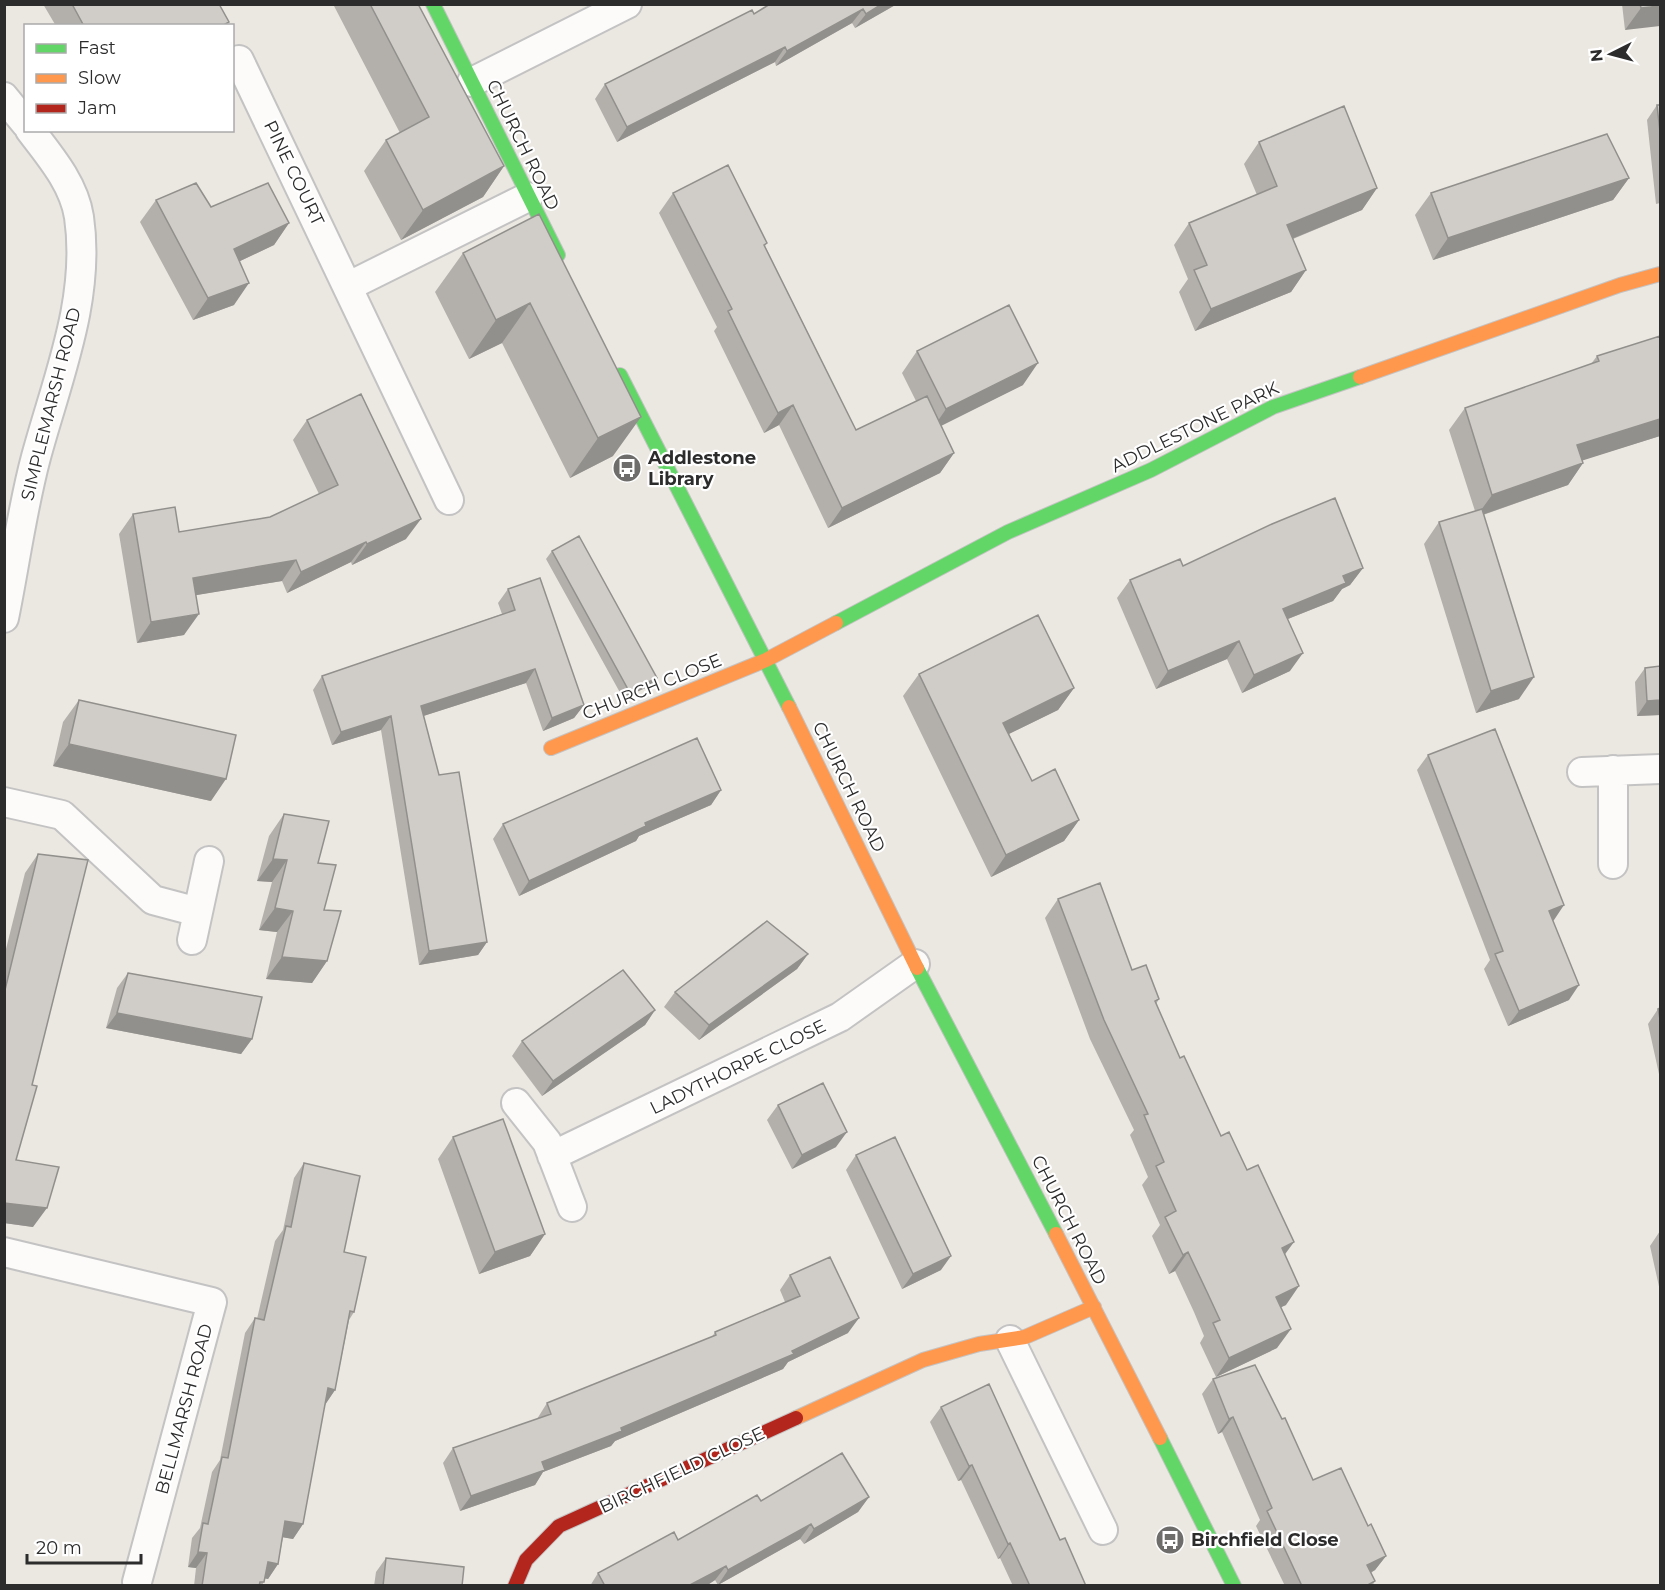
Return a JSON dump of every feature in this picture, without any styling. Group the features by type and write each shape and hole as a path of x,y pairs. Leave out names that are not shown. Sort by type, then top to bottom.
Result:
{"street":[{"name":"CHURCH ROAD","path":"432,4 566,271"},
{"path":"472,81 627,4"},
{"name":"PINE COURT","path":"239,60 349,286 449,500"},
{"path":"4,97 24,122"},
{"name":"SIMPLEMARSH ROAD","path":"4,618 36,459 75,323 81,256 79,216 68,184 31,132"},
{"path":"349,286 528,197"},
{"name":"ADDLESTONE PARK","path":"766,660 1008,532 1151,470 1273,407 1620,285 1660,274"},
{"name":"CHURCH ROAD","path":"615,365 766,660 915,964 1094,1307 1233,1586"},
{"name":"CHURCH CLOSE","path":"551,748 766,660"},
{"path":"1582,772 1660,769"},
{"path":"1613,770 1613,864"},
{"path":"4,802 62,815 153,900 198,912"},
{"path":"192,940 209,861"},
{"name":"LADYTHORPE CLOSE","path":"552,1156 840,1017 915,964"},
{"path":"516,1103 547,1142 572,1207"},
{"name":"BELLMARSH ROAD","path":"4,1252 212,1302 137,1582"},
{"name":"BIRCHFIELD CLOSE","path":"515,1586 526,1560 559,1526 923,1360 979,1344 1025,1337 1094,1307"},
{"path":"1010,1340 1103,1530"}],"building":[{"path":"72,4 219,4 229,22 226,24 83,24"},
{"path":"370,4 418,4 504,166 423,210 386,140 429,117"},
{"path":"770,4 882,4 866,14 863,9 787,51 785,47 627,127 605,84 752,10 754,14"},
{"path":"1640,4 1660,4 1660,6 1641,8"},
{"path":"1657,105 1660,105 1660,132"},
{"path":"1344,106 1377,188 1287,225 1306,270 1211,309 1194,270 1207,265 1189,223 1277,186 1259,142"},
{"path":"1607,134 1629,178 1448,238 1431,193"},
{"path":"728,165 767,243 764,245 856,430 927,396 954,453 842,508 793,405 778,413 728,311 732,309 673,193"},
{"path":"196,183 211,207 268,183 289,223 234,249 249,283 208,298 156,200"},
{"path":"539,214 641,417 598,438 530,303 496,320 463,253"},
{"path":"1009,305 1038,363 946,409 917,351"},
{"path":"1660,336 1660,419 1577,445 1583,463 1492,495 1465,408 1599,361 1597,356"},
{"path":"361,394 421,519 301,572 296,560 193,578 199,614 151,622 133,514 175,507 179,532 270,517 338,485 307,420"},
{"path":"1335,498 1363,568 1343,576 1346,583 1283,609 1303,653 1254,675 1239,641 1168,671 1130,580 1180,559 1183,566 1272,524"},
{"path":"1482,509 1534,677 1491,691 1439,522"},
{"path":"579,536 657,678 629,691 552,551"},
{"path":"540,578 584,705 552,718 535,669 421,706 439,775 459,772 487,942 429,951 391,716 341,732 322,676 515,610 508,589"},
{"path":"1038,615 1074,688 1003,723 1032,781 1055,769 1079,820 1006,855 919,674"},
{"path":"1660,666 1660,700 1647,701 1645,668"},
{"path":"79,700 236,735 226,779 69,744"},
{"path":"1495,729 1564,905 1549,911 1579,985 1519,1011 1495,954 1503,951 1428,755"},
{"path":"697,738 721,790 645,823 646,826 529,881 503,824"},
{"path":"284,814 329,821 318,863 336,865 324,910 341,911 327,961 282,957 293,911 275,908 287,860 273,859"},
{"path":"38,854 88,860 32,1085 37,1086 16,1160 59,1167 47,1208 4,1203 4,994"},
{"path":"1100,883 1132,970 1146,965 1159,999 1155,1001 1180,1058 1184,1056 1221,1136 1229,1132 1247,1170 1258,1165 1294,1242 1282,1248 1299,1286 1276,1297 1291,1329 1229,1358 1213,1323 1220,1320 1188,1252 1183,1255 1165,1217 1176,1211 1156,1166 1164,1162 1144,1115 1148,1114 1104,1020 1058,899"},
{"path":"767,921 808,954 709,1025 675,992"},
{"path":"623,970 655,1010 553,1081 522,1041"},
{"path":"128,973 262,997 252,1039 117,1013"},
{"path":"823,1083 847,1132 802,1155 778,1105"},
{"path":"503,1119 545,1234 495,1252 453,1137"},
{"path":"895,1137 951,1256 913,1274 856,1155"},
{"path":"304,1163 360,1176 344,1252 366,1257 354,1312 350,1311 335,1390 328,1388 303,1524 285,1521 278,1564 268,1562 264,1582 260,1582 259,1586 202,1586 207,1553 198,1552 203,1523 208,1524 222,1457 228,1458 255,1318 264,1320 286,1226 291,1227"},
{"path":"830,1257 859,1318 792,1351 794,1354 621,1428 622,1431 542,1462 545,1470 471,1496 453,1448 551,1414 547,1403 716,1335 715,1332 800,1296 790,1275"},
{"path":"1255,1365 1282,1419 1285,1418 1313,1480 1341,1468 1368,1526 1371,1524 1386,1556 1367,1565 1375,1581 1366,1586 1302,1586 1267,1511 1272,1508 1233,1417 1229,1419 1213,1379"},
{"path":"989,1384 1060,1540 1065,1538 1086,1586 1030,1586 972,1465 969,1466 941,1407"},
{"path":"842,1453 869,1497 814,1529 811,1524 728,1570 726,1566 688,1586 605,1586 598,1573 674,1532 678,1540 757,1495 761,1501"},
{"path":"386,1558 464,1567 462,1586 383,1586"}],"traffic: fast":[{"path":"433,4 558,255"},
{"path":"620,375 789,707"},
{"path":"836,623 1008,532 1151,470 1273,407 1360,377"},
{"path":"917,968 1056,1234"},
{"path":"1160,1438 1234,1586"}],"traffic: slow":[{"path":"1360,377 1620,285 1660,274"},
{"path":"551,748 766,660 836,623"},
{"path":"789,707 917,968"},
{"path":"1056,1234 1160,1438"},
{"path":"796,1418 923,1360 979,1344 1025,1337 1094,1307"}],"traffic: jam":[{"path":"515,1586 526,1560 559,1526 796,1418"}],"place":[{"name":"Addlestone Library","path":"627,468"},
{"name":"Birchfield Close","path":"1170,1540"}]}
